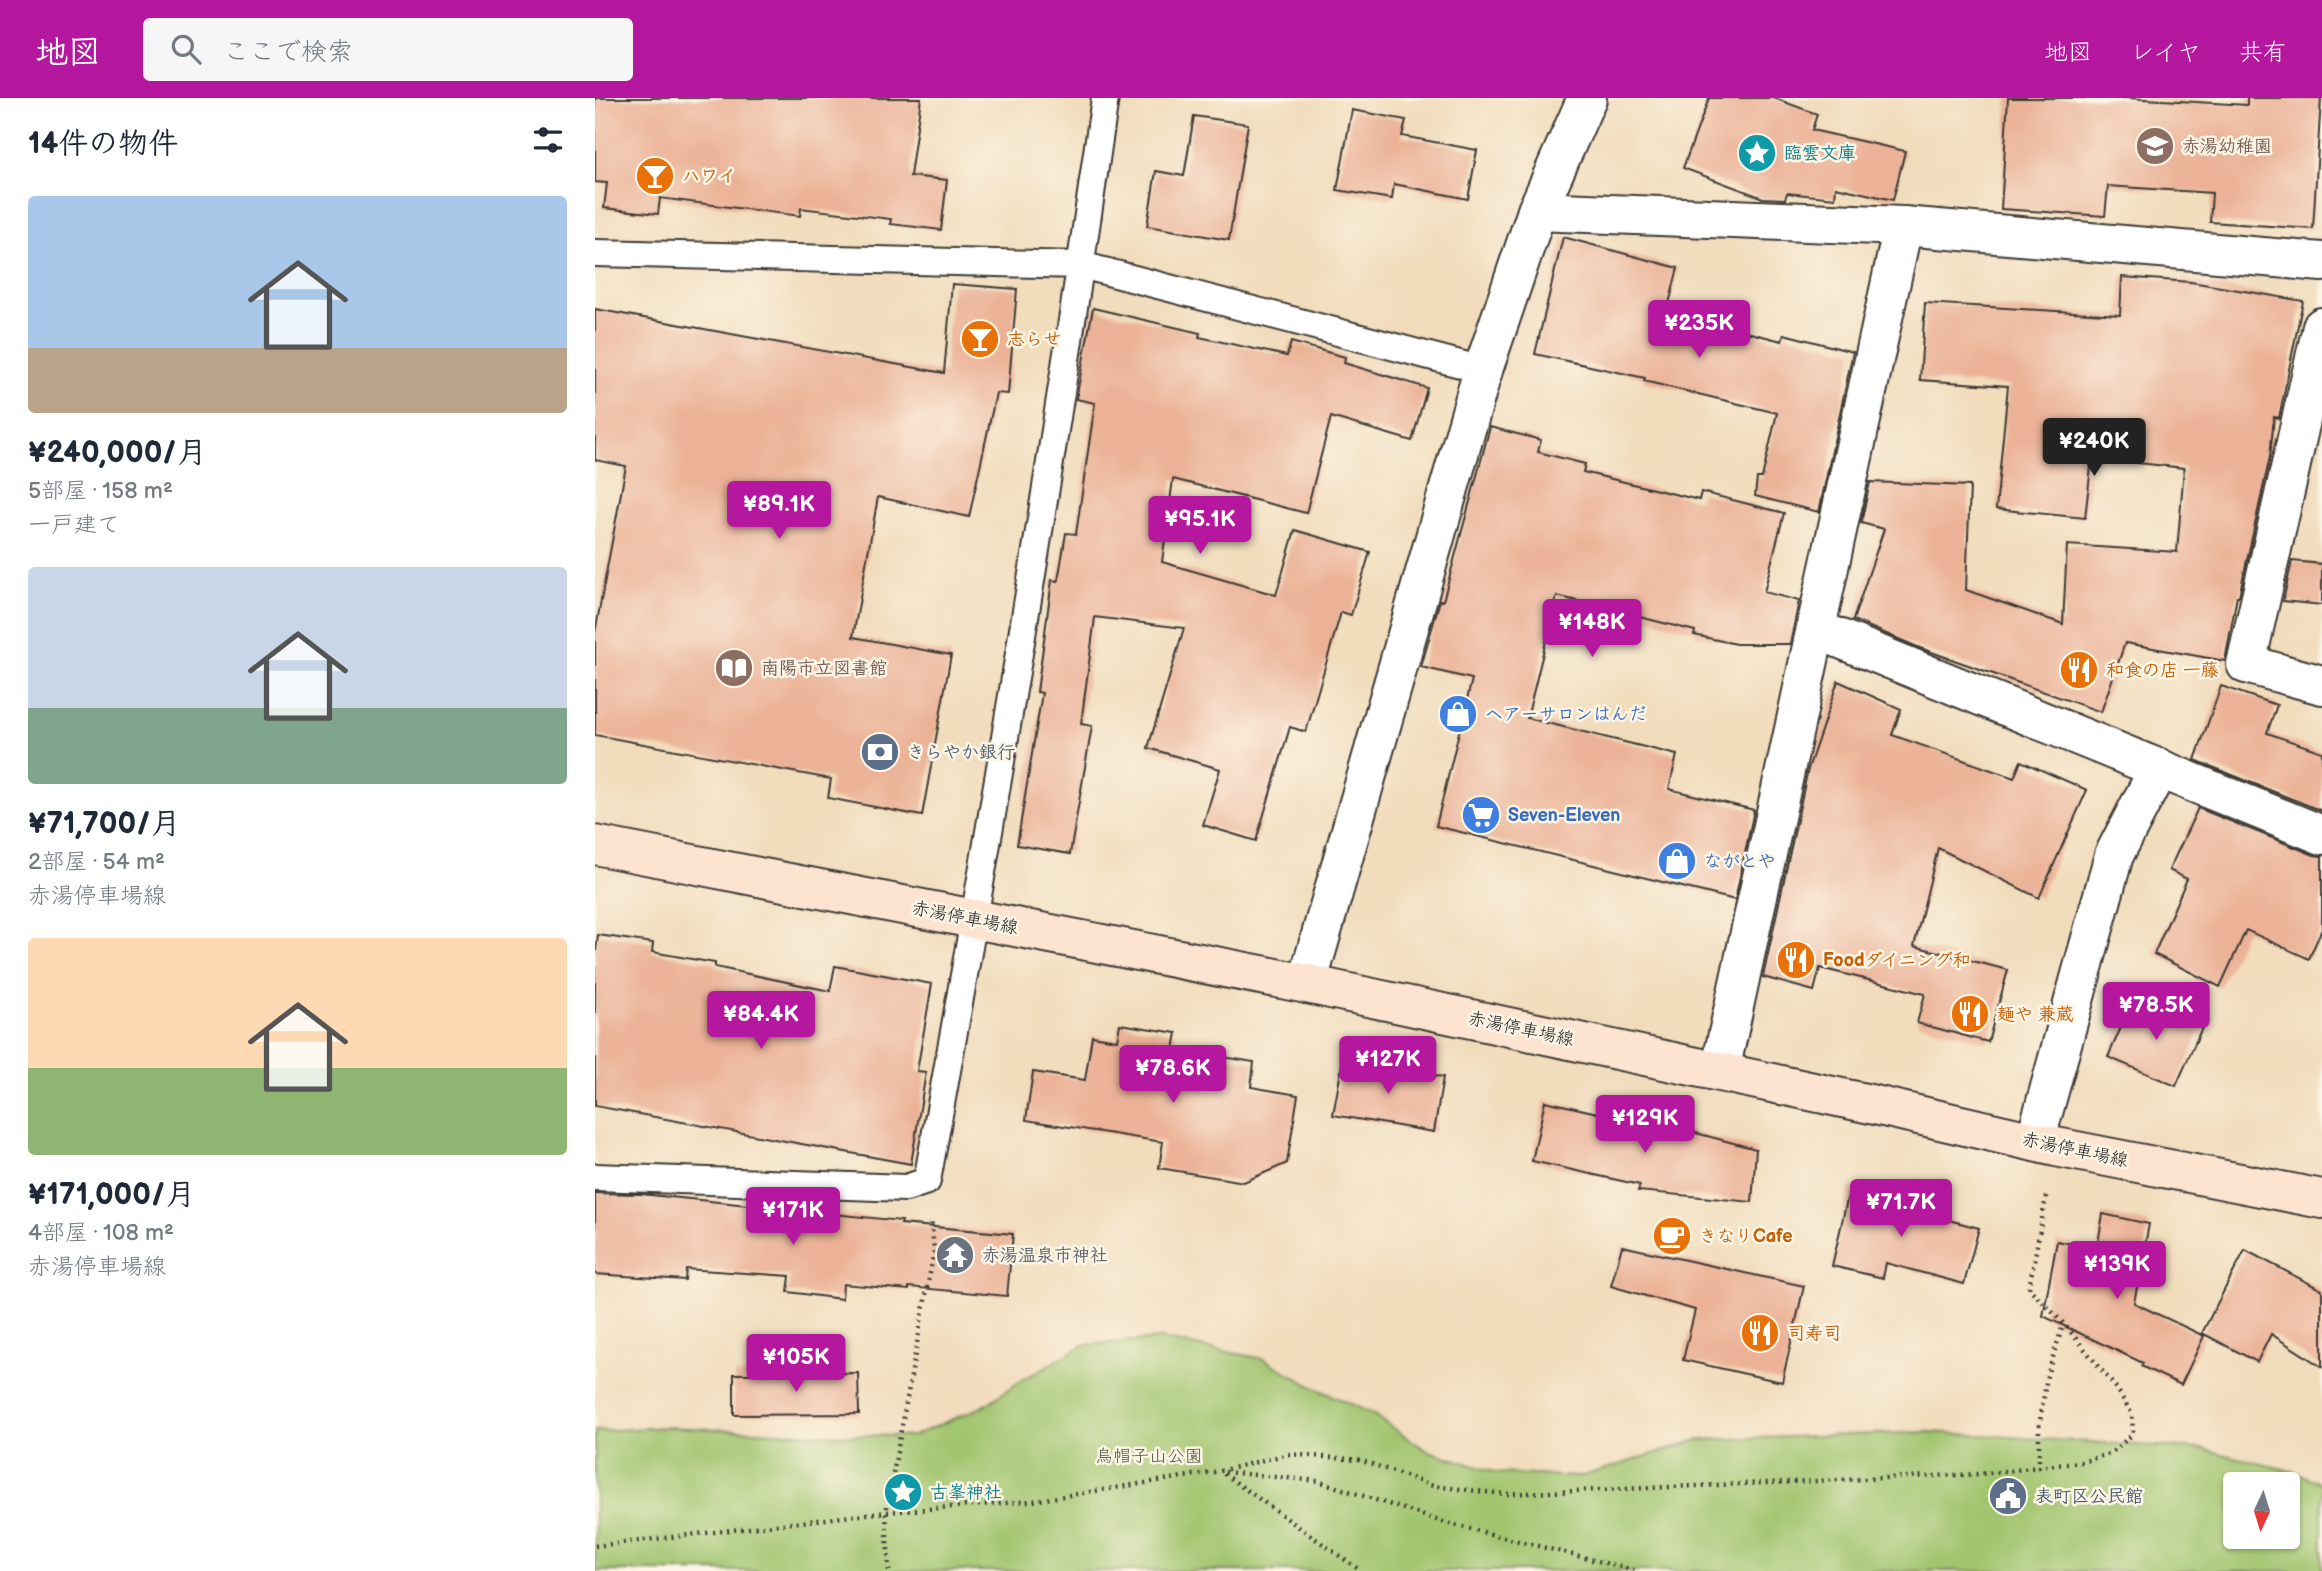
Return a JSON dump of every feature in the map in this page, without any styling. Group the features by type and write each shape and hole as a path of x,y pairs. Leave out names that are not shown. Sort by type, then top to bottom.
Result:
{"main road":[{"name":"赤湯停車場線","path":"595,845 1307,984 1720,1071 2046,1144 2322,1199"}],"street":[{"path":"1307,984 1483,370 1537,211 1587,98"},
{"path":"1537,211 1903,226 2322,262"},
{"path":"1720,1071 1903,226"},
{"path":"2322,327 2246,664 2322,685"},
{"path":"1816,629 2322,835"},
{"path":"2046,1144 2114,855 2159,768"}],"lane":[{"path":"595,1177 906,1188 927,1181 975,920 1081,265 1104,98"},
{"path":"595,253 1081,265 1483,370"}],"path":[{"path":"595,1546 885,1512 1033,1501 1220,1471 1289,1454 1360,1460 1433,1486 1504,1494 1968,1475 2082,1462 2111,1453 2133,1434 2132,1414 2117,1389 2064,1324 2028,1288 2046,1144"},
{"path":"889,1571 885,1512 933,1251"},
{"path":"2039,1468 2039,1427 2047,1376 2064,1324"},
{"path":"1220,1471 1361,1571"},
{"path":"1220,1471 1318,1481 1443,1522 1637,1571"}],"green space":[{"name":"烏帽子山公園","path":"1160,1339 1264,1359 1313,1387 1372,1414 1426,1450 1497,1473 1580,1477 1698,1440 1930,1432 2202,1449 2295,1472 2223,1472 2223,1549 2300,1549 2300,1474 2322,1484 2322,1571 595,1571 595,1431 669,1427 913,1436 984,1406 1022,1380 1084,1345"}],"building":[{"path":"595,98 921,98 910,176 947,180 941,230 890,224 891,219 801,208 800,216 660,198 658,214 604,208 607,183 595,182"},
{"path":"1709,98 1774,98 1817,114 1812,130 1905,151 1893,200 1836,187 1835,198 1787,193 1785,199 1763,198 1683,168"},
{"path":"2008,98 2127,98 2247,105 2247,98 2321,98 2313,229 2210,222 2212,193 2108,186 2105,216 2001,209"},
{"path":"1352,110 1406,120 1402,136 1477,150 1468,199 1394,184 1392,199 1337,190"},
{"path":"1194,116 1248,124 1229,240 1147,226 1156,171 1184,176"},
{"path":"1563,237 1678,268 1667,312 1782,341 1784,334 1853,352 1819,512 1755,496 1757,478 1762,478 1777,413 1644,381 1645,378 1535,354"},
{"path":"2122,277 2191,282 2303,301 2279,418 2274,417 2270,457 2237,596 2225,661 2125,643 2101,712 1920,648 1853,620 1884,529 1861,523 1870,482 1970,486 1966,590 2063,624 2067,545 2177,552 2184,468 2092,458 2085,518 1996,509 2008,386 1920,380 1925,303 2120,315"},
{"path":"952,284 1017,289 1008,394 996,393 969,517 878,497 853,637 951,655 922,816 828,798 831,779 595,735 595,633 626,466 595,460 595,309 944,373"},
{"path":"1093,308 1200,333 1199,337 1287,356 1291,342 1345,357 1344,363 1427,388 1412,441 1331,417 1306,513 1173,479 1162,562 1276,595 1295,530 1370,552 1351,615 1341,612 1306,732 1290,727 1256,841 1203,825 1220,769 1148,748 1184,628 1095,617 1081,724 1092,726 1070,854 1017,845 1042,693 1037,692 1052,580 1058,581 1066,533 1076,534 1095,403 1076,399"},
{"path":"1490,427 1541,440 1538,452 1585,464 1583,472 1699,500 1701,492 1784,513 1764,592 1799,601 1790,644 1736,644 1694,635 1695,631 1557,596 1527,718 1677,755 1669,789 1754,810 1735,900 1436,826 1472,679 1421,667 1440,600 1443,601"},
{"path":"2292,561 2322,564 2322,605 2283,601"},
{"path":"1838,681 1901,709 1892,735 2014,778 2021,761 2087,790 2039,898 1938,848 1914,946 2008,970 1988,1042 1917,1023 1925,994 1820,968 1814,991 1763,977 1808,769"},
{"path":"2221,686 2277,705 2267,733 2322,752 2322,811 2195,760"},
{"path":"2198,808 2322,856 2322,929 2309,959 2246,930 2220,987 2154,954 2187,879 2169,870"},
{"path":"598,935 653,943 652,952 715,963 715,967 830,991 835,966 932,984 917,1071 926,1072 911,1164 595,1106 595,958"},
{"path":"2132,1002 2205,1021 2176,1086 2108,1057"},
{"path":"1120,1024 1177,1033 1174,1049 1254,1062 1251,1087 1298,1095 1287,1163 1244,1182 1159,1168 1163,1142 1026,1120 1033,1072 1085,1080 1092,1036 1117,1040"},
{"path":"1343,1060 1443,1077 1434,1132 1333,1115"},
{"path":"1545,1101 1676,1131 1677,1128 1756,1149 1752,1202 1638,1191 1640,1185 1532,1161"},
{"path":"1850,1187 1901,1199 1899,1207 1979,1228 1964,1284 1886,1263 1883,1278 1832,1266"},
{"path":"595,1193 641,1194 1013,1234 1007,1296 843,1284 842,1299 788,1292 790,1276 686,1269 685,1280 595,1274"},
{"path":"2103,1214 2149,1224 2134,1303 2204,1336 2181,1385 2141,1366 2143,1363 2043,1316 2057,1241 2097,1249"},
{"path":"1622,1246 1804,1286 1782,1382 1683,1360 1695,1310 1611,1286"},
{"path":"2245,1250 2322,1290 2322,1367 2271,1334 2257,1362 2202,1333"},
{"path":"858,1373 859,1414 734,1415 734,1374"}],"place":[{"name":"赤湯幼稚園","path":"2155,146"},
{"name":"臨雲文庫","path":"1757,153"},
{"name":"ハワイ","path":"655,176"},
{"name":"志らせ","path":"980,339"},
{"name":"南陽市立図書館","path":"734,668"},
{"name":"和食の店 一藤","path":"2079,670"},
{"name":"ヘアーサロンはんだ","path":"1458,714"},
{"name":"きらやか銀行","path":"880,752"},
{"name":"Seven-Eleven","path":"1481,815"},
{"name":"ながとや","path":"1677,861"},
{"name":"Foodダイニング和","path":"1796,960"},
{"name":"麺や 兼蔵","path":"1970,1014"},
{"name":"きなりCafe","path":"1672,1236"},
{"name":"赤湯温泉市神社","path":"955,1255"},
{"name":"司寿司","path":"1760,1333"},
{"name":"古峯神社","path":"903,1492"},
{"name":"表町区公民館","path":"2008,1496"}]}
